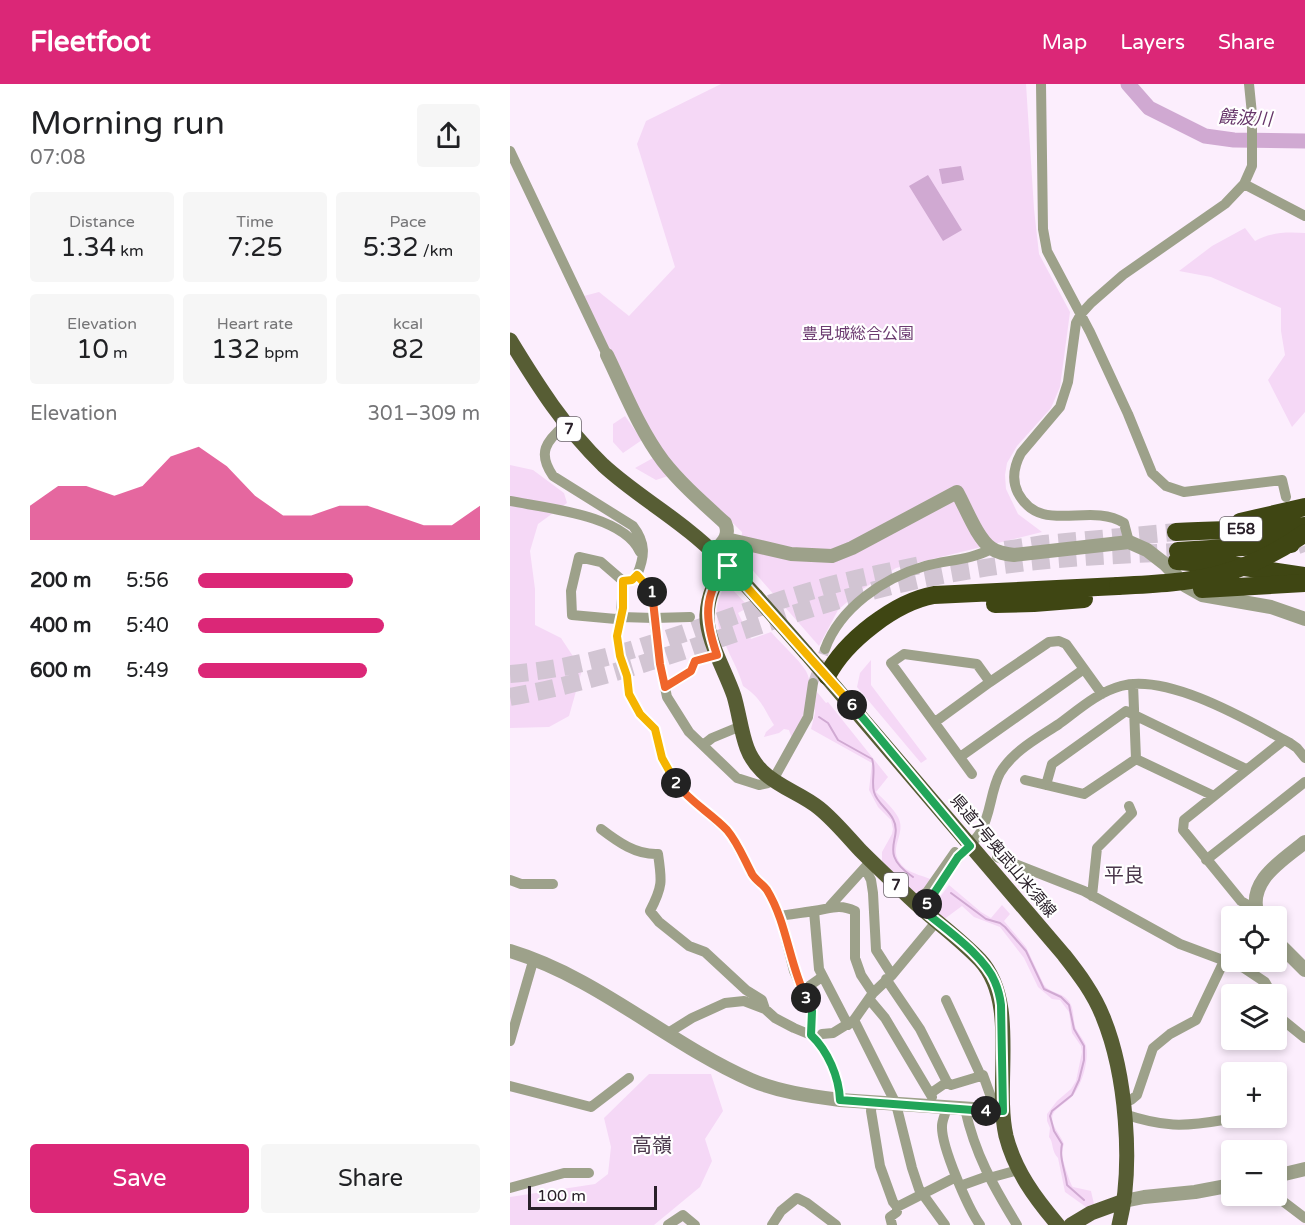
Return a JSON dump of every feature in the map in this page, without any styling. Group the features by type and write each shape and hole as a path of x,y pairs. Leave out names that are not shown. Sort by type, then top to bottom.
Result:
{"highway":[{"path":"1212,529 1305,507"},
{"name":"E58","path":"1176,532 1305,526"},
{"path":"820,679 840,671 882,627 894,619 929,604 942,602 1034,603 1185,582 1234,572 1264,559 1305,533"},
{"name":"E58","path":"1305,542 1177,556 1305,576"},
{"path":"1119,591 1305,584"}],"main road":[{"name":"県道7号奥武山米須線","path":"510,340 544,396 565,425 617,477 691,532 733,571 806,653 820,679 1064,955 1094,997 1103,1016 1113,1048 1123,1107 1126,1164 1124,1201 1119,1225"},
{"name":"7","path":"733,571 715,583 708,607 708,628 735,699 749,754 761,771 819,807 868,864 980,960 995,980 1001,1005 1000,1111 1006,1136 1018,1170 1028,1188 1058,1225"},
{"path":"1071,1225 1091,1213 1124,1201"}],"street":[{"path":"1041,84 1043,229 1047,251 1081,314 1152,473 1166,486 1184,492 1282,480 1286,497"},
{"path":"1130,542 1124,523 1113,516 1100,514 1052,516 1029,507 1013,481 1016,462 1060,407 1068,382 1076,323 1081,314 1123,275 1225,204 1244,184 1252,166 1252,114 1249,84"},
{"path":"510,151 641,426 662,459 682,483 725,523 728,531 726,539 714,552"},
{"path":"1244,184 1305,216"},
{"path":"565,425 546,444 544,455 546,466 553,476 633,526 640,536 644,550 637,575 632,580 623,581 601,562 579,557 571,591 572,615 616,619 621,617 690,617"},
{"path":"726,539 791,554 832,556 852,548 957,492 984,542 991,549 1002,554 1014,555 1130,542 1147,550 1165,564 1186,586 1202,595 1271,607 1305,620"},
{"path":"510,501 599,519 635,542 643,558"},
{"path":"825,649 838,622 869,594 894,579 922,567 980,555 991,549"},
{"path":"637,575 654,593 654,618 660,664 673,709 689,732 737,778 759,785 773,780 808,717 820,679"},
{"path":"623,581 621,617 617,636 629,694 640,714 655,729 662,758 672,777 688,797 729,832 757,881 766,888 780,916 794,971 812,1011 818,1041 836,1075 840,1100"},
{"path":"935,722 1049,642 1059,641 1066,644 1102,693"},
{"path":"972,774 891,663 904,654 910,654 977,664 990,682"},
{"path":"665,687 691,671 695,661 717,655"},
{"path":"960,757 1084,669"},
{"path":"1133,684 1136,759"},
{"path":"918,906 981,831 987,819 996,784 1008,762 1022,749 1102,693 1133,684 1172,688 1205,700 1284,740 1298,748 1305,758"},
{"path":"1046,785 1052,764 1126,711 1246,770"},
{"path":"703,745 712,738 741,726"},
{"path":"1248,906 1206,860 1183,830 1182,825 1184,820 1284,740"},
{"path":"1025,780 1084,794 1136,759"},
{"path":"1136,759 1214,796"},
{"path":"1206,860 1305,782"},
{"path":"1092,896 1097,848 1132,813 1129,806"},
{"path":"601,829 616,841 645,855 658,854 662,876 661,891 650,911 659,922 689,946 705,952 746,990 762,1000 765,1009"},
{"path":"1257,906 1256,891 1265,875 1305,842"},
{"path":"918,906 955,852"},
{"path":"997,857 1092,896 1180,944 1221,958"},
{"path":"830,906 868,864"},
{"path":"868,864 873,893 876,950 889,977 920,1029 947,1082 951,1085 981,1076"},
{"path":"510,880 521,885 553,884"},
{"path":"780,916 830,906 855,911 855,958 861,975 932,1099 947,1107 1000,1111 946,1000"},
{"path":"814,911 822,977 851,1023 896,1104 912,1168 923,1195 945,1225"},
{"path":"669,1033 692,1018 725,1003 744,1001 765,1009 775,1018 817,1034 833,1033 851,1023 871,996 936,922"},
{"path":"510,951 534,958 602,993 707,1058 752,1081 789,1092 840,1100 896,1104 932,1099 947,1082"},
{"path":"1287,952 1305,970"},
{"path":"510,1041 534,958"},
{"path":"1221,967 1196,1020 1170,1034 1153,1048 1137,1095 1123,1107 1164,1125 1200,1124 1221,1120"},
{"path":"1250,972 1267,984"},
{"path":"802,991 822,977"},
{"path":"1287,1023 1305,1038"},
{"path":"510,1086 591,1107 629,1078"},
{"path":"872,1103 880,1166 893,1202 897,1206 897,1212 890,1217 892,1225"},
{"path":"947,1107 942,1127 958,1182 972,1214 980,1225"},
{"path":"965,1109 971,1135 988,1177 1017,1225"},
{"path":"1287,1173 1305,1169"},
{"path":"897,1206 958,1182 1018,1170"},
{"path":"510,1188 564,1173 589,1173"},
{"path":"1124,1201 1221,1187"},
{"path":"772,1225 781,1211 797,1198 836,1225"},
{"path":"1287,1204 1305,1218"},
{"path":"668,1225 683,1215 695,1225"}],"green space":[{"name":"豊見城総合公園","path":"721,84 1026,84 1039,254 1070,312 1060,387 1051,408 1017,446 1007,463 1005,475 1006,489 1018,514 1042,532 896,568 861,590 838,610 819,646 741,557 742,532 666,458 636,407 584,296 599,292 629,316 675,267 637,144 646,121"},
{"path":"1245,228 1255,241 1279,233 1305,233 1305,412 1292,427 1268,380 1285,355 1281,331 1281,308 1211,277 1179,271 1212,246"},
{"path":"625,416 642,440 623,453 613,442 613,424"},
{"path":"653,458 668,476 656,480 635,468"},
{"path":"510,465 533,470 564,493 567,503 538,524 530,551 535,589 535,625 561,638 582,670 569,716 549,727 510,728"},
{"path":"725,586 730,587 749,607 738,613 751,639 771,632 806,671 809,679 809,697 792,739 789,730 784,729 779,733 764,737 774,725 758,699 743,686 718,624 719,599"},
{"path":"871,660 871,685 927,759 921,763 857,687 860,673"},
{"path":"817,692 826,703 828,702 888,777 876,792 898,817 900,830 896,856 899,862 909,871 932,880 921,893 915,894 882,861 882,852 893,829 891,820 878,807 869,790 872,763 811,729"},
{"path":"949,885 991,918 1002,905 1010,914 1004,921 1026,947 1044,985 1067,999 1071,1006 1075,1026 1086,1046 1086,1063 1076,1091 1055,1111 1052,1118 1064,1144 1062,1156 1072,1185 1091,1191 1094,1204 1086,1207 1065,1192 1058,1158 1049,1137 1047,1114 1076,1081 1082,1052 1081,1046 1072,1033 1069,1012 1060,1000 1052,999 1038,987 1024,958 1000,927 974,917 962,906 943,920 931,909"},
{"path":"649,1074 711,1074 723,1111 705,1139 712,1161 700,1187 654,1225 510,1225 510,1197 595,1184 608,1174 611,1147 604,1118"}],"shaded area":[{"path":"961,166 964,180 942,184 939,169"},
{"path":"928,175 962,230 943,241 909,186"}],"waterway":[{"name":"饒波川","path":"1128,84 1149,108 1205,136 1234,140 1305,141"},
{"path":"819,717 828,723 838,740 872,759 874,792 896,826 893,853 902,868 913,877"},
{"path":"951,893 986,919 1005,927 1026,951 1044,989 1061,997 1069,1005 1074,1029 1084,1046 1084,1060 1072,1095 1052,1111 1050,1116 1054,1131 1062,1144 1062,1159 1067,1185 1084,1200"}],"tunnel":[{"path":"1005,550 1044,544 1176,532"},
{"path":"1298,532 1305,552"},
{"path":"510,697 628,668 819,606 918,580 1027,562 1177,552"},
{"path":"510,674 588,662 626,652 814,590 925,564"},
{"path":"813,683 825,649"}],"district":[{"name":"平良","path":"1124,876"},
{"name":"高嶺","path":"652,1146"}],"route":[{"path":"728,566 827,676 970,846 958,857 923,910 980,960 995,980 1001,1005 1003,1111 840,1100 839,1082 836,1075 818,1041 811,1035 812,1011 794,971 780,916 766,888 757,881 729,832 681,790 662,758 655,729 640,714 629,694 617,636 623,608 623,581 632,580 637,575 654,593 654,618 665,687 691,671 695,661 717,655 708,628 707,615 715,583 728,566"}]}
